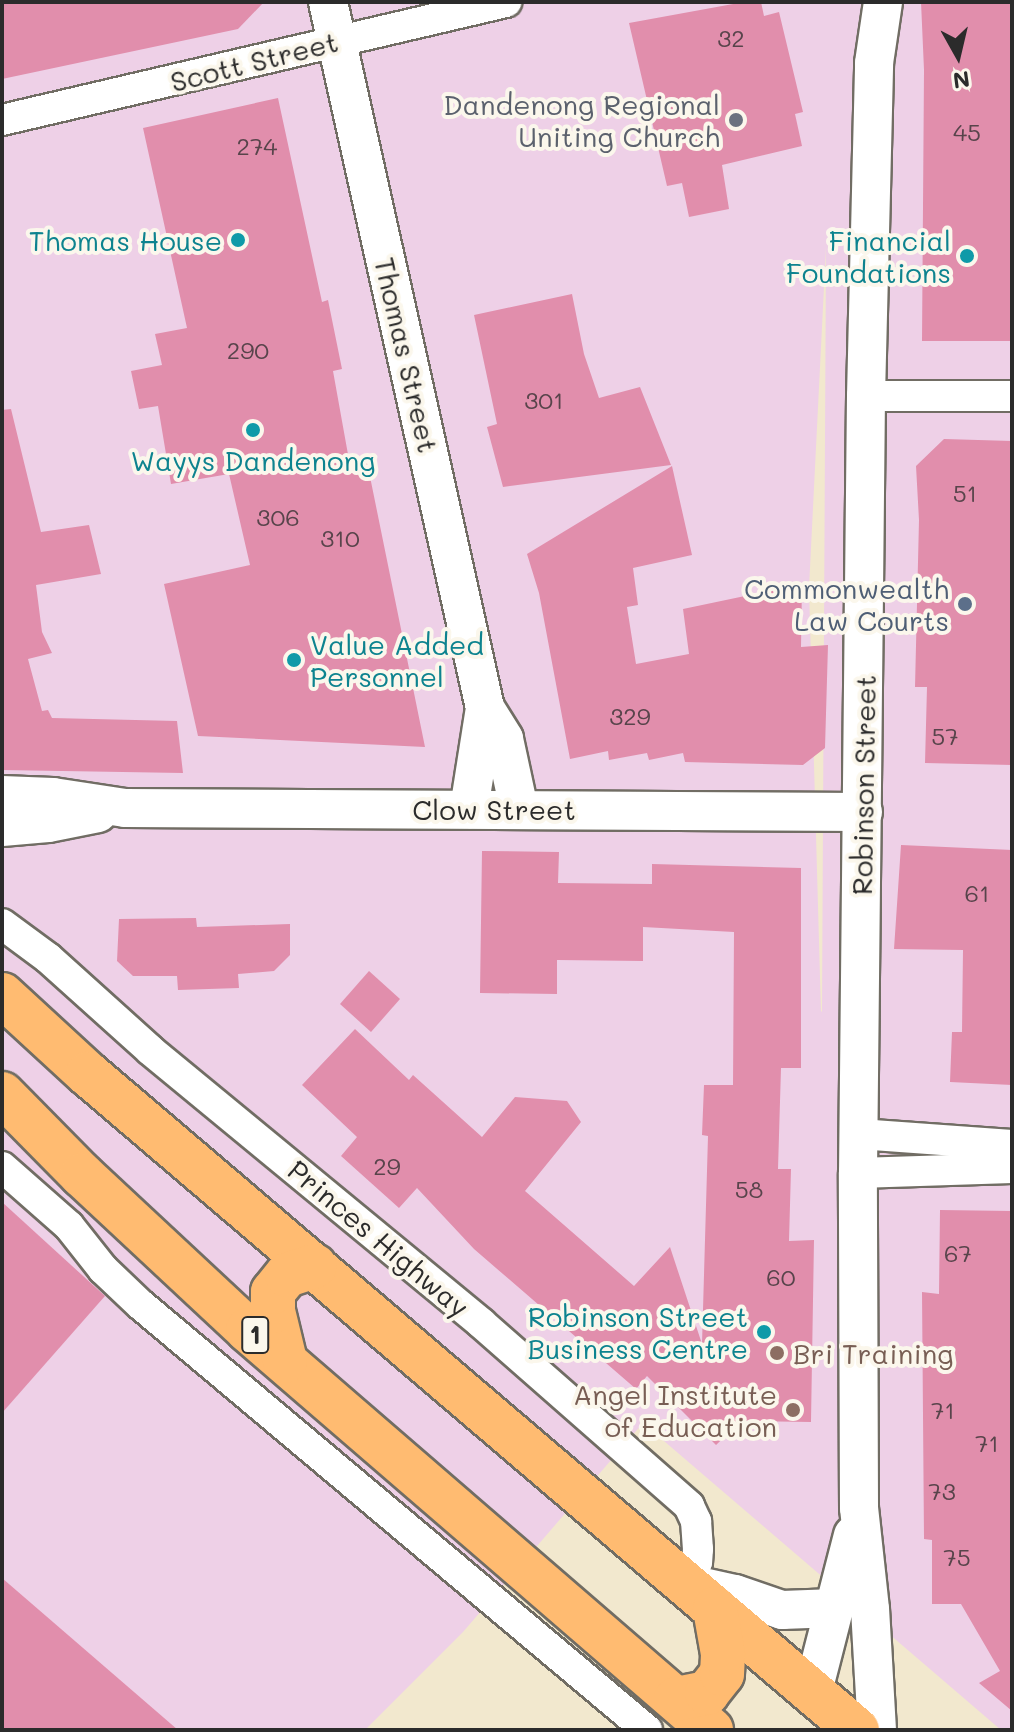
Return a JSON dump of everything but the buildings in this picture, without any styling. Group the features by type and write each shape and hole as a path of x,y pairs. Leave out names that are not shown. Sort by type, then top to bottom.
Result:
{"highway":[{"path":"2,995 76,1063 700,1596 809,1710 857,1730"},
{"name":"1","path":"2,1094 168,1258 711,1730"},
{"path":"285,1361 273,1311 273,1292 287,1275 315,1266"},
{"path":"676,1699 707,1693 722,1674 723,1654 700,1596"}],"street":[{"name":"Thomas Street","path":"328,2 485,708 504,739 519,809"},
{"name":"Scott Street","path":"2,120 506,2"},
{"name":"Robinson Street","path":"862,2 874,63"},
{"name":"Robinson Street","path":"877,1730 870,1609 859,1508 858,1173 866,396 874,63 883,2"},
{"path":"866,396 1012,396"},
{"name":"Thomas Street","path":"469,809 485,708"},
{"name":"Clow Street","path":"2,795 53,797 125,808 863,812"},
{"name":"Clow Street","path":"2,827 48,823 125,808"},
{"name":"Princes Highway","path":"2,924 48,958 150,1050 481,1323 689,1506 696,1521 700,1596"},
{"path":"859,1134 1012,1145"},
{"path":"2,1167 69,1226 103,1269 141,1305 647,1730"},
{"path":"858,1173 1012,1168"},
{"name":"Robinson Street","path":"809,1710 859,1508"},
{"path":"700,1596 735,1594 782,1610 835,1608"}],"shaded area":[{"path":"2,2 1012,2 1012,1730 1001,1730 643,1423 463,1632 365,1730 2,1730","holes":["826,247 822,1011 809,588"]}],"place":[{"name":"Dandenong Regional Uniting Church","path":"736,120"},
{"name":"Thomas House","path":"238,240"},
{"name":"Financial Foundations","path":"967,256"},
{"name":"Wayys Dandenong","path":"253,430"},
{"name":"Commonwealth Law Courts","path":"965,604"},
{"name":"Value Added Personnel","path":"294,660"},
{"name":"Robinson Street Business Centre","path":"764,1332"},
{"name":"Bri Training","path":"777,1353"},
{"name":"Angel Institute of Education","path":"793,1410"}]}
